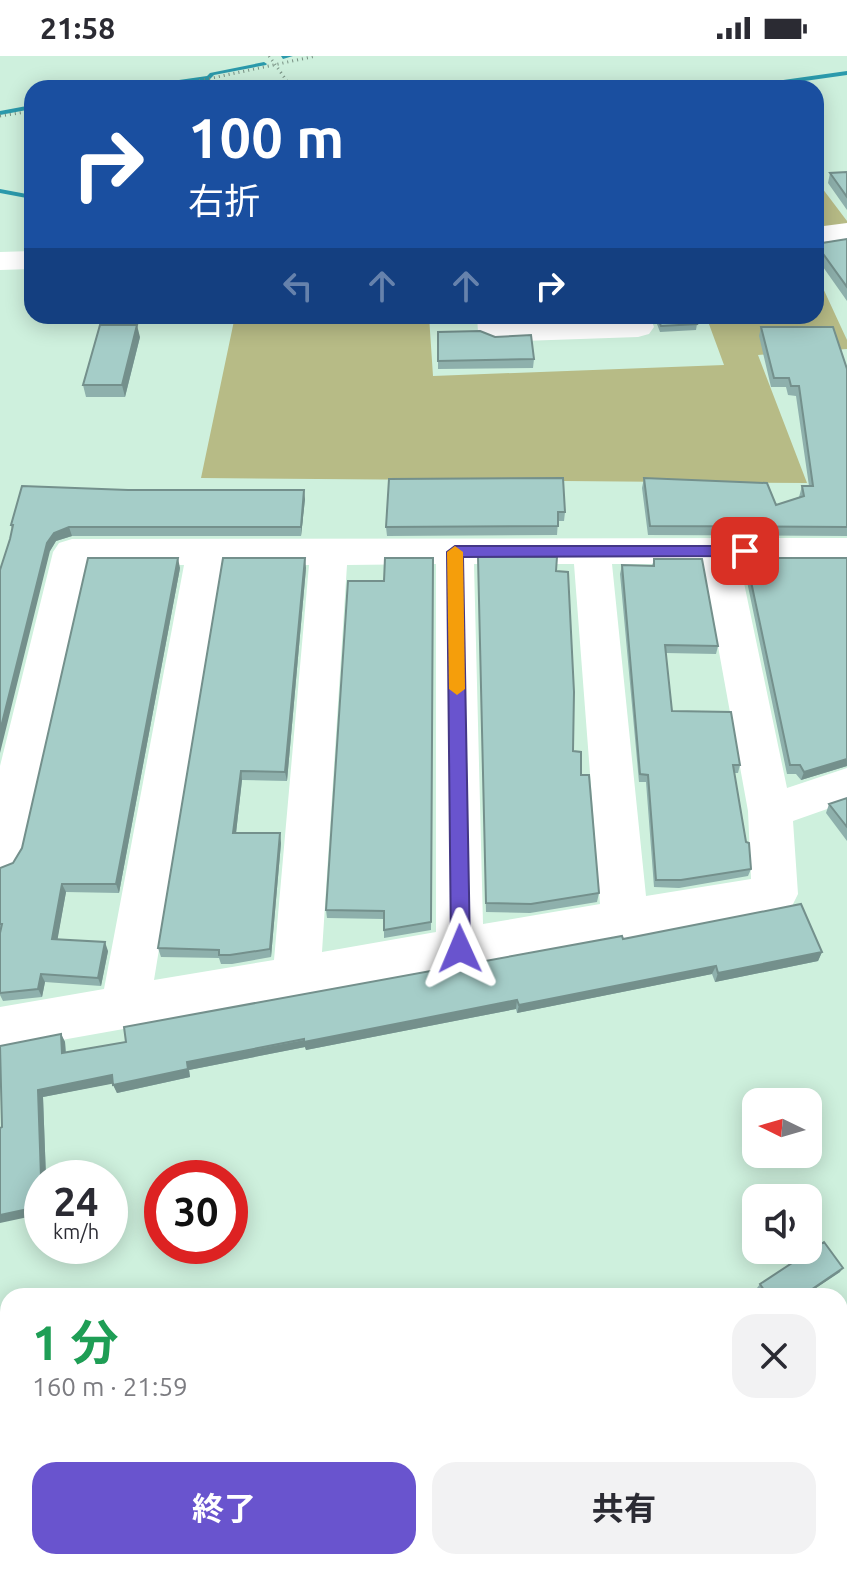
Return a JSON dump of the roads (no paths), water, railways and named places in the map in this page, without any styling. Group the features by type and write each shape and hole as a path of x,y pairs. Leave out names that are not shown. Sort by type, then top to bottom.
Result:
{"street":[{"path":"824,235 847,232"},
{"path":"0,261 24,260"},
{"path":"494,324 494,332 638,327 637,324"},
{"path":"592,551 625,920"},
{"path":"0,1029 775,894 770,811 719,551"},
{"path":"0,856 72,552 847,551"},
{"path":"125,1008 205,552"},
{"path":"296,978 329,552"},
{"path":"455,552 460,949"},
{"path":"770,811 847,785"}],"waterway":[{"path":"283,57 290,56"},
{"path":"195,80 264,64"},
{"path":"797,80 847,73"},
{"path":"0,113 24,108"},
{"path":"0,191 24,196"}]}
